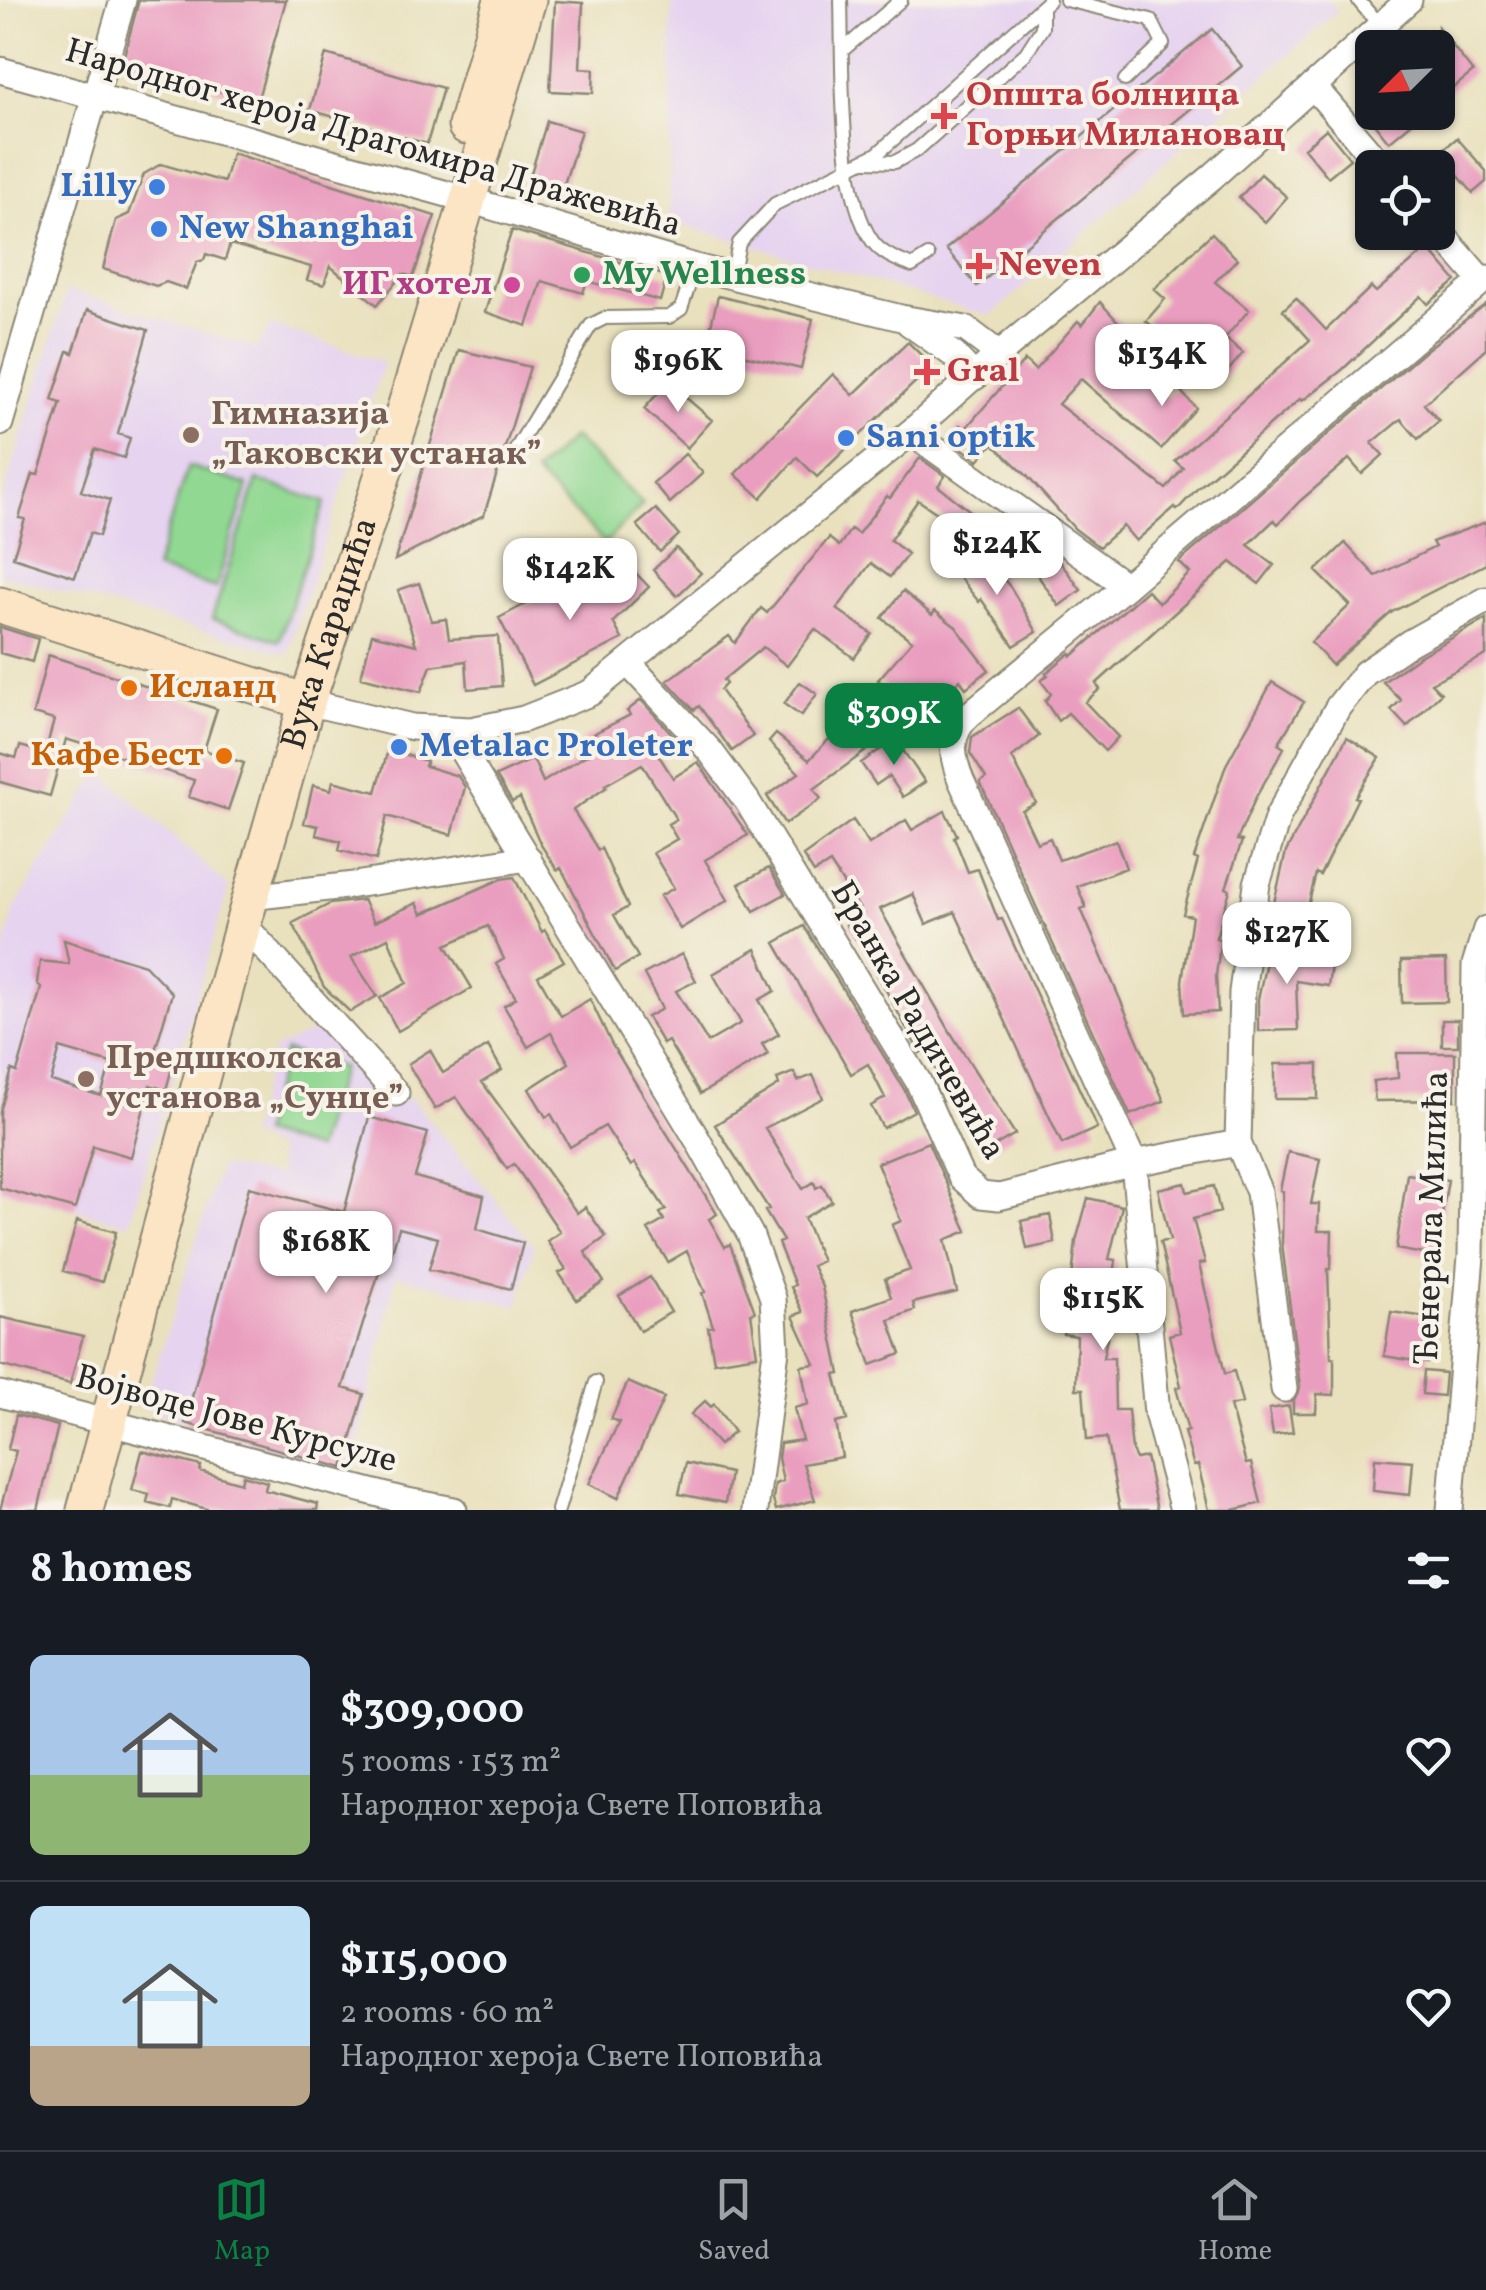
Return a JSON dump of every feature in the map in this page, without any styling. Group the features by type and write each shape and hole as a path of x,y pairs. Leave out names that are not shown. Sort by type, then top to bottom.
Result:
{"street":[{"path":"0,423 123,0"},
{"path":"469,200 460,164 460,144 502,0"},
{"name":"Вука Караџића","path":"85,1510 246,910 307,702 406,405 528,0"},
{"path":"0,605 307,702 388,722 449,729 498,726 548,712 590,693 629,664 912,432 999,354 1212,177 1410,0"},
{"name":"Народног хероја Драгомира Дражевића","path":"0,70 469,200 695,268 901,318 966,329 999,354"},
{"path":"1313,86 1368,150"},
{"path":"1184,1510 1157,1413 1134,1162 953,759 958,724 1484,280 1455,248"},
{"name":"Народног хероја Драгомира Дражевића","path":"901,318 954,355 974,376"},
{"path":"912,432 1126,586"},
{"path":"1284,1389 1258,1192 1238,1144 1242,992 1257,884 1278,816 1338,707 1366,673 1409,643 1486,600"},
{"name":"Бранка Радичевића","path":"629,664 710,750 747,802 918,1081 961,1177 981,1195 998,1197 1134,1162 1238,1144"},
{"path":"449,729 750,1234 773,1298 776,1350 755,1510"},
{"path":"396,1093 246,910 354,885 528,858"},
{"name":"Ђенерала Милића","path":"1450,1510 1471,1256 1475,965 1486,929"},
{"name":"Војводе Јове Курсуле","path":"0,1394 400,1505 454,1510"}],"lane":[{"path":"843,50 901,0"},
{"path":"1066,0 1151,20 1163,44 1125,80"},
{"path":"1358,0 1379,25"},
{"path":"863,161 895,162 917,150 1026,53 1042,28 1045,3"},
{"path":"732,277 739,243 774,204 877,154 1045,3"},
{"path":"839,4 848,169 855,205 874,242 890,257 912,266 928,256"},
{"path":"516,449 591,325 605,318 669,318 680,309 695,268"},
{"path":"558,1510 596,1382"}],"shaded area":[{"name":"Општа болница Горњи Милановац","path":"672,0 1329,0 1338,11 990,316 669,221"},
{"name":"Гимназија „Таковски устанак”","path":"67,290 256,348 271,325 384,362 287,654 0,574 0,507"},
{"name":"Предшколска установа „Сунце”","path":"100,771 229,887 129,1224 0,1189 0,968 15,908"},
{"path":"323,1027 393,1105 410,1097 534,1246 518,1306 396,1276 351,1478 143,1408 220,1166 278,1176 277,1149 248,1136 273,1050"}],"green space":[{"path":"573,437 643,504 605,543 534,473"},
{"path":"188,466 248,485 216,588 155,569"},
{"path":"257,480 325,502 279,641 212,619"},
{"path":"285,1051 342,1067 316,1150 261,1134"}],"building":[{"path":"139,0 286,0 257,102 122,63"},
{"path":"555,1 583,3 580,68 594,69 593,93 550,91"},
{"path":"1212,29 1242,66 977,286 946,249"},
{"path":"1455,49 1473,72 1455,86"},
{"path":"326,54 443,88 427,144 310,110"},
{"path":"547,121 581,131 560,197 527,186"},
{"path":"1326,129 1350,159 1328,177 1304,148"},
{"path":"1379,130 1403,130 1389,142"},
{"path":"1457,138 1486,171 1486,182 1473,193 1455,172 1455,150 1443,150"},
{"path":"232,153 435,216 413,277 403,274 377,305 330,266 324,285 307,280 311,267 230,244 225,260 206,254 204,260 197,262 186,289 166,282 156,286 103,269 116,220 129,214 144,174 161,164 224,182"},
{"path":"1261,174 1287,197 1265,222 1239,198"},
{"path":"512,230 667,276 660,301 587,281 583,293 542,281 527,326 485,312"},
{"path":"1212,233 1237,259 1215,282 1249,310 1225,338 1243,353 1219,382 1146,321 1165,299 1154,289"},
{"path":"1426,250 1456,281 1428,304 1421,296 1342,370 1300,399 1177,510 1175,507 1136,541 1123,526 1099,547 1075,529 993,444 978,460 948,438 960,425 965,429 1025,360 1035,370 1100,302 1148,355 1135,371 1165,398 1177,387 1196,408 1161,449 1081,379 1058,404 1166,489 1183,468 1175,461 1310,340 1283,310 1296,298 1326,330 1371,287 1376,292"},
{"path":"718,296 813,319 801,369 706,346"},
{"path":"1486,304 1486,349 1424,404 1439,421 1418,439 1401,419 1372,443 1383,455 1362,474 1349,459 1278,524 1274,520 1248,545 1274,565 1259,584 1231,562 1096,684 1100,689 1085,702 1118,737 1105,751 1068,713 1058,721 1045,701 1051,694 1041,681 1046,673 1070,653 1072,656 1147,590 1159,603 1190,573 1179,562 1426,350"},
{"name":"Гимназија „Таковски устанак”","path":"87,310 148,330 118,434 130,438 124,458 95,449 81,491 110,500 99,536 90,533 75,577 13,557 25,519 19,518 33,474 38,475 61,403 52,400"},
{"path":"908,342 932,366 817,477 797,457 761,498 735,474 833,374 853,395"},
{"path":"459,350 530,367 484,515 395,560"},
{"path":"668,382 712,420 687,448 644,409"},
{"path":"685,454 703,473 670,503 653,483"},
{"path":"920,458 945,476 938,486 983,521 966,533 918,500 890,540 908,554 890,577 871,563 837,609 872,634 854,658 815,629 787,666 763,647 723,680 726,684 720,690 753,736 732,751 699,706 694,710 667,681 729,636 735,643 761,608 767,613 829,538 839,546 851,529 858,534"},
{"path":"656,509 679,535 660,552 637,525"},
{"path":"1486,522 1486,564 1392,612 1332,665 1311,642 1350,605 1316,571 1345,543 1376,576 1435,547 1432,542"},
{"path":"676,548 701,573 677,596 653,570"},
{"path":"981,551 1011,588 1037,632 1014,646 981,599 979,602 955,572"},
{"path":"1057,558 1081,590 1059,606 1036,573"},
{"path":"629,566 649,587 613,622 622,639 533,685 499,618 587,572 599,595"},
{"path":"419,583 432,621 446,619 449,639 498,636 502,686 468,689 466,661 431,666 421,692 361,677 372,634 416,645 398,590"},
{"path":"903,591 932,615 935,611 956,627 989,670 966,688 960,680 924,721 878,680 912,641 882,618"},
{"path":"1486,619 1486,655 1431,683 1441,693 1407,727 1391,710 1401,700 1383,682 1418,657"},
{"path":"0,627 38,639 32,662 0,653"},
{"path":"48,655 217,709 204,750 244,763 228,810 189,797 194,780 66,739 50,796 0,782 0,753 16,758 20,746 45,753 54,720 33,714"},
{"path":"800,682 817,694 801,716 784,704"},
{"path":"1272,682 1304,702 1278,744 1284,748 1237,840 1242,841 1226,888 1230,890 1216,938 1221,939 1216,975 1218,1012 1184,1014 1182,981 1192,916 1183,914 1198,860 1194,858 1226,765"},
{"path":"641,700 673,735 654,748 673,778 698,762 748,835 705,860 728,900 680,929 660,896 674,888 653,853 677,839 668,824 676,819 642,764 605,785 573,810 598,850 601,848 628,907 614,915 638,957 615,971 561,868 557,870 541,845 520,798 512,802 496,776 533,759 543,782 588,754 581,740 630,715 627,711"},
{"path":"1018,708 1039,736 1012,757 1036,803 1022,811 1037,843 1050,838 1059,860 1116,840 1126,868 1077,886 1086,907 1081,909 1164,1101 1130,1115 980,782 986,778 970,753 972,737"},
{"path":"849,718 870,748 814,789 821,799 785,824 767,796 799,773 769,742 776,734 809,760"},
{"path":"1347,737 1380,758 1355,797 1358,798 1320,875 1316,873 1305,919 1272,911 1286,852"},
{"path":"895,739 925,782 903,797 889,776 876,785 861,763"},
{"path":"388,750 427,761 425,766 458,776 465,787 452,835 387,816 376,860 339,850 341,841 316,835 318,826 304,823 313,785 331,790 333,781 376,792"},
{"path":"945,811 968,872 978,869 998,920 1002,919 1097,1128 1062,1144 955,912 926,924 913,894 880,909 1015,1134 989,1149 966,1107 962,1109 923,1050 920,1053 864,950 846,925 863,914 830,863 814,873 803,856 853,820 869,844 906,820 912,830"},
{"path":"769,868 785,894 754,911 739,884"},
{"path":"514,877 542,932 545,930 564,961 538,976 561,1016 590,999 612,1045 717,1214 709,1219 725,1247 730,1244 755,1312 751,1313 757,1355 714,1362 708,1327 713,1326 702,1293 705,1292 687,1251 668,1262 648,1230 664,1220 660,1213 666,1210 605,1126 570,1147 551,1114 546,1117 529,1089 569,1063 551,1033 528,1047 504,1006 516,998 496,964 504,959 488,926 446,945 472,988 398,1031 380,998 407,983 388,938 351,957 377,996 350,1012 324,987 293,923 330,904 363,900 374,922 417,903 422,914"},
{"path":"804,926 914,1111 883,1128 871,1106 885,1098 868,1064 851,1074 775,943"},
{"path":"64,940 145,965 172,993 154,1054 174,1060 166,1090 150,1085 131,1157 93,1146 75,1209 0,1188 0,1112 12,1070 17,1072 41,988 37,983 40,961 69,964","holes":["60,1048 111,1063 101,1096 51,1081"]},
{"path":"1269,948 1332,959 1328,986 1296,981 1298,1030 1258,1031 1258,999"},
{"path":"756,949 775,991 759,1000 779,1034 762,1044 768,1054 700,1094 668,1041 663,1044 647,1017 662,1009 644,974 682,954 696,981 676,991 708,1042 741,1023 713,974"},
{"path":"1446,960 1447,1002 1402,1003 1401,961"},
{"path":"1442,1020 1458,1020 1458,1046 1442,1046"},
{"path":"488,1046 502,1070 482,1082 577,1213 585,1207 606,1237 585,1252 604,1282 577,1300 559,1273 566,1269 547,1241 560,1232 514,1164 507,1169 456,1097 435,1109 408,1064 430,1050 443,1073"},
{"path":"1397,1053 1455,1053 1455,1100 1375,1101 1373,1081 1398,1078"},
{"path":"1275,1064 1318,1064 1318,1099 1275,1099"},
{"path":"794,1072 798,1081 813,1075 823,1098 765,1128 803,1189 814,1182 816,1188 822,1185 832,1201 804,1218 822,1261 812,1266 822,1287 840,1374 835,1375 847,1420 836,1423 842,1457 803,1464 815,1500 776,1510 775,1484 783,1481 778,1458 780,1443 802,1440 794,1408 808,1404 801,1366 815,1364 793,1316 803,1312 778,1243 783,1241 765,1211 769,1209 715,1125 779,1085 777,1079"},
{"path":"369,1117 428,1133 415,1177 484,1196 477,1229 523,1243 511,1289 429,1269 438,1238 399,1228 391,1255 385,1253 343,1388 364,1394 343,1468 185,1423 249,1187 344,1212"},
{"path":"928,1142 967,1231 945,1240 957,1292 913,1303 915,1310 889,1320 901,1354 871,1365 852,1311 891,1297 885,1279 910,1270 892,1225 901,1221 877,1163"},
{"path":"1288,1152 1320,1159 1311,1204 1319,1204 1318,1231 1332,1231 1328,1269 1334,1395 1317,1394 1316,1413 1293,1413 1300,1387 1282,1244 1280,1190"},
{"path":"1407,1174 1448,1180 1435,1256 1396,1249"},
{"path":"1185,1183 1187,1192 1214,1186 1220,1212 1193,1219 1205,1263 1199,1264 1225,1374 1234,1371 1242,1403 1230,1406 1261,1503 1234,1510 1209,1510 1198,1465 1194,1466 1184,1432 1188,1431 1176,1388 1181,1386 1169,1335 1180,1332 1160,1242 1170,1240 1158,1189"},
{"path":"1088,1198 1122,1206 1109,1259 1116,1260 1113,1308 1103,1358 1114,1358 1115,1410 1128,1410 1132,1451 1136,1459 1146,1457 1157,1510 1120,1510 1106,1438 1087,1440 1083,1389 1076,1389 1077,1336 1063,1334 1075,1278 1076,1241"},
{"path":"1050,1215 1055,1243 1027,1249 1021,1221"},
{"path":"77,1221 116,1232 102,1282 63,1271"},
{"path":"650,1277 671,1312 640,1331 619,1296"},
{"path":"1391,1312 1434,1318 1427,1363 1384,1356"},
{"path":"0,1317 83,1336 70,1384 0,1365"},
{"path":"1424,1371 1445,1373 1443,1396 1422,1394"},
{"path":"628,1382 664,1398 618,1498 589,1484 619,1422 611,1419"},
{"path":"705,1401 711,1407 714,1404 734,1432 719,1445 691,1414"},
{"path":"1289,1406 1293,1432 1273,1435 1269,1409"},
{"path":"16,1415 58,1426 38,1510 0,1510 16,1451 8,1449"},
{"path":"142,1451 201,1466 200,1471 241,1483 243,1475 267,1482 265,1490 318,1504 317,1510 210,1510 172,1499 170,1508 147,1502 149,1494 132,1490"},
{"path":"1375,1458 1413,1461 1410,1495 1373,1491"},
{"path":"686,1463 730,1473 725,1503 679,1494"}],"place":[{"name":"Општа болница Горњи Милановац","path":"944,116"},
{"name":"Lilly","path":"157,187"},
{"name":"New Shanghai","path":"159,229"},
{"name":"Neven","path":"979,266"},
{"name":"My Wellness","path":"582,275"},
{"name":"ИГ хотел","path":"512,285"},
{"name":"Gral","path":"927,372"},
{"name":"Гимназија „Таковски устанак”","path":"191,435"},
{"name":"Sani optik","path":"846,438"},
{"name":"Исланд","path":"129,688"},
{"name":"Metalac Proleter","path":"399,747"},
{"name":"Кафе Бест","path":"224,756"},
{"name":"Предшколска установа „Сунце”","path":"86,1079"}]}
